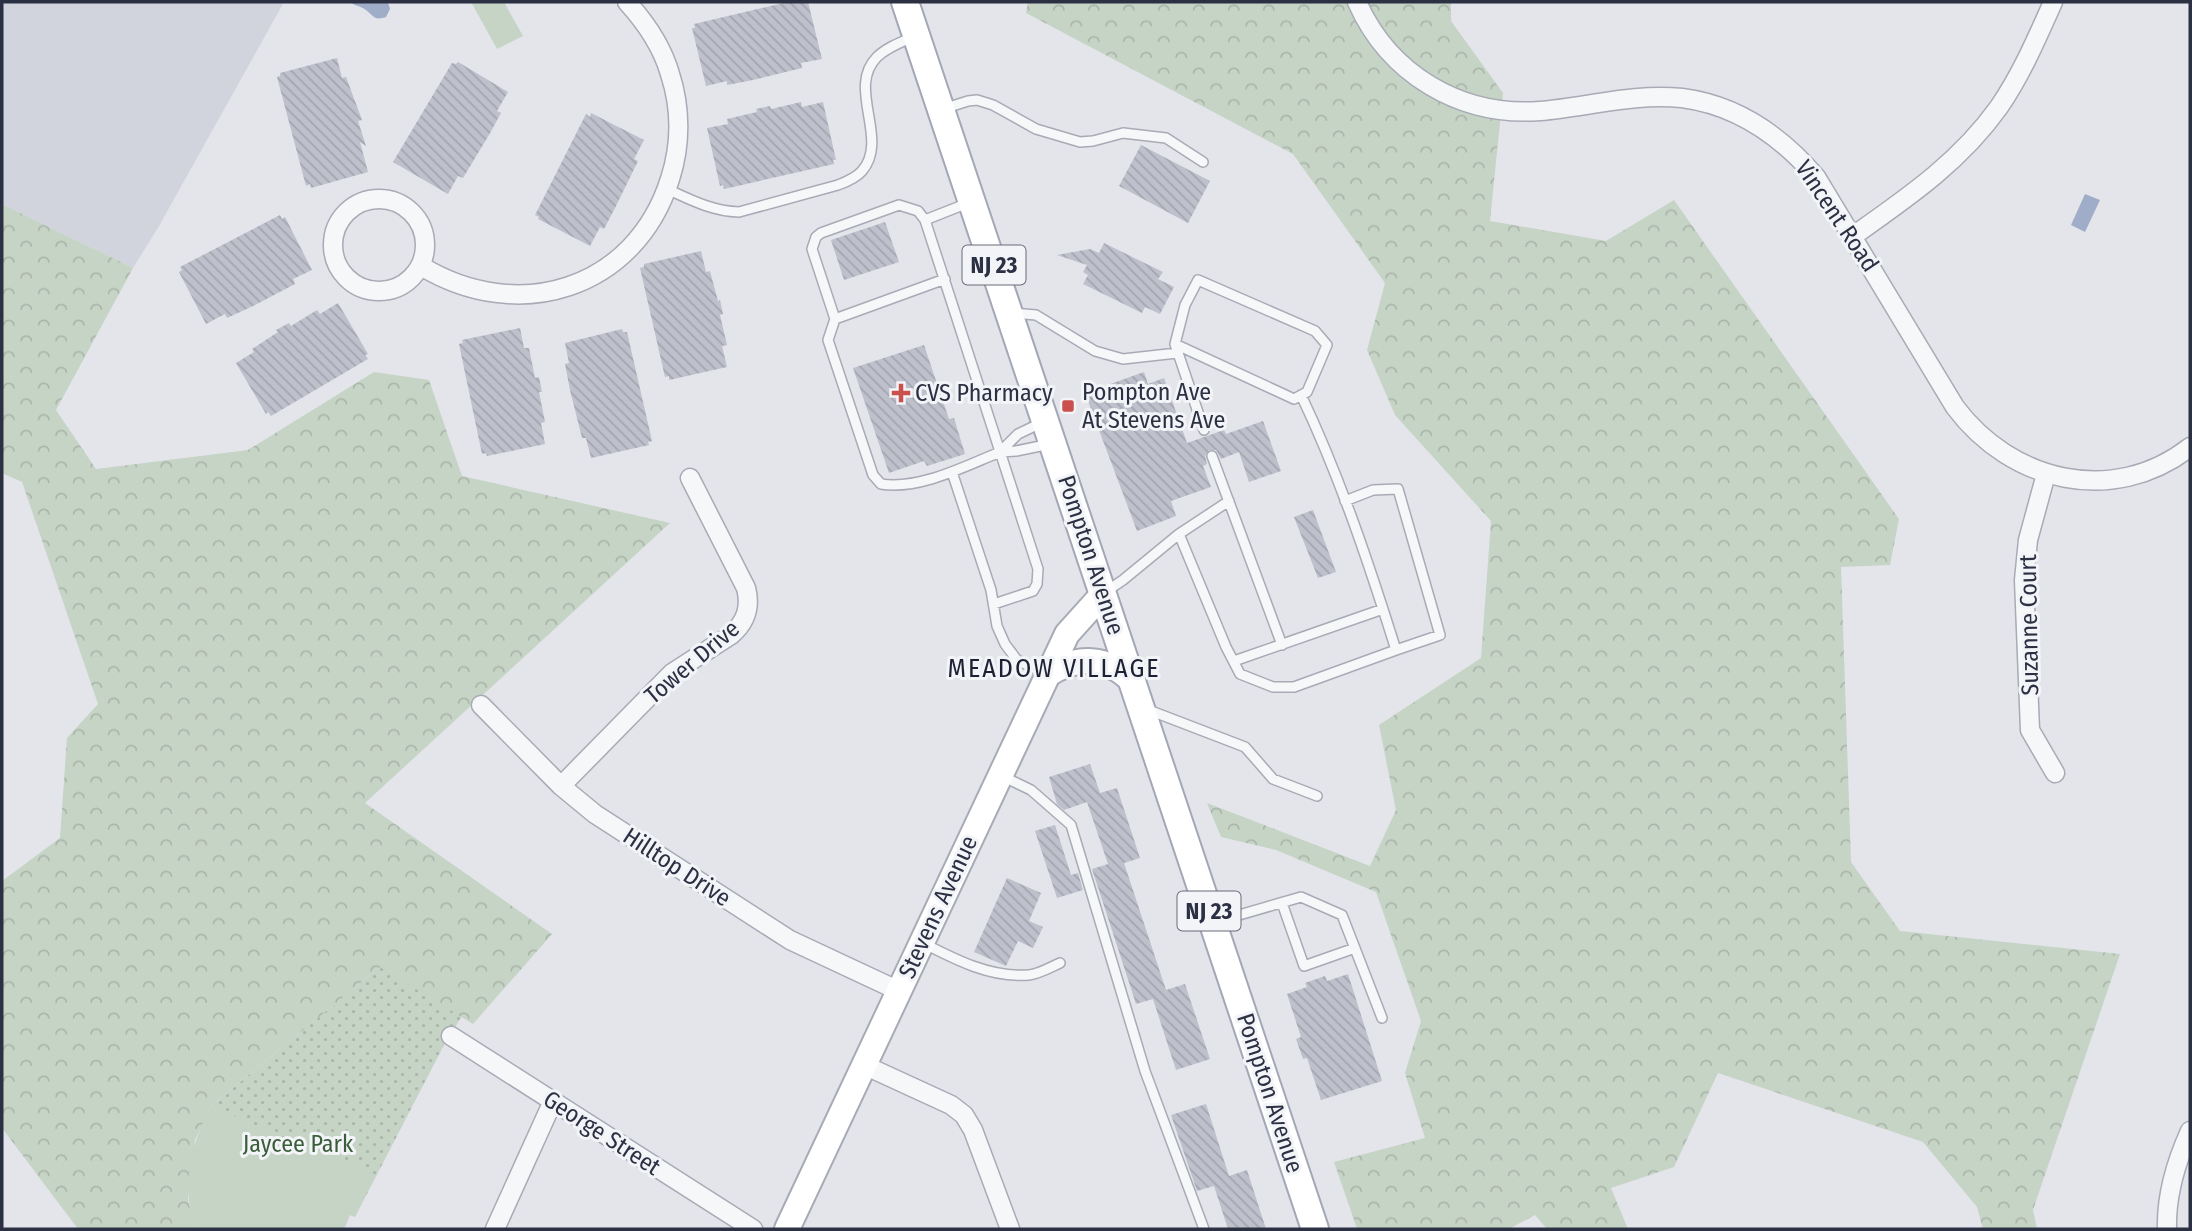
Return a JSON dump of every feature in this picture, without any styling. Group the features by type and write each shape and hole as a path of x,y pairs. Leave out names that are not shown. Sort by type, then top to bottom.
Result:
{"main road":[{"name":"Pompton Avenue","path":"905,2 1315,1229"},
{"name":"Stevens Avenue","path":"787,1229 1066,634 1103,594"},
{"path":"1047,674 1067,663 1090,660 1109,664 1126,675 1137,695"}],"street":[{"path":"421,266 442,279 476,290 494,294 531,295 567,287 600,271 630,248 653,219 673,171 678,142 676,95 671,74 653,35 627,2"},
{"name":"Vincent Road","path":"1357,2 1372,31 1396,61 1427,85 1463,102 1522,112 1639,97 1662,97 1706,103 1768,131 1816,177 1955,407 1980,436 2028,467 2046,474 2082,480 2118,478 2153,468 2190,447"},
{"path":"1853,236 1934,178 1977,136 2013,85 2053,2"},
{"path":"381,199 396,202 410,210 420,221 426,251 421,266 412,278 400,287 385,292 370,291 355,285 344,276 335,262 332,247 334,232 341,218 352,207 381,199"},
{"name":"Suzanne Court","path":"2046,474 2028,540 2024,580 2031,730 2055,773"},
{"name":"Tower Drive","path":"561,786 672,673 731,635 747,615 746,589 690,478"},
{"name":"Hilltop Drive","path":"481,705 561,786 595,814 790,940 899,992"},
{"name":"George Street","path":"452,1036 753,1229"},
{"path":"864,1065 943,1101 964,1115 974,1130 1010,1229"},
{"path":"495,1229 553,1101"},
{"path":"2167,1229 2174,1171 2190,1131"}],"lane":[{"path":"667,189 699,204 739,212 849,180 861,172 871,149 865,89 867,72 875,58 917,36"},
{"path":"942,109 978,100 993,105 1036,129 1080,142 1123,133 1166,138 1203,162"},
{"path":"925,220 973,201"},
{"path":"994,604 1033,591 1037,584 1038,569 1000,452 945,279 925,220 918,211 899,205 816,237 812,248 835,318 828,340 873,475 881,484 891,486 938,478 1000,452 1018,434 1050,432"},
{"path":"835,318 945,279"},
{"path":"1010,313 1035,315 1095,351 1123,359 1176,349 1294,399 1307,392 1327,345 1315,331 1198,280 1185,305 1176,349 1204,430"},
{"path":"1301,395 1365,553 1396,650"},
{"path":"1000,452 1016,452 1050,432"},
{"path":"1212,456 1282,645"},
{"path":"952,472 991,590 997,626 1005,644 1017,660 1047,674"},
{"path":"1179,534 1240,674 1273,687 1294,687 1440,635 1398,489 1373,490 1345,501"},
{"path":"1103,594 1179,534 1229,501"},
{"path":"1234,662 1383,609"},
{"path":"1137,695 1245,747 1273,779 1317,796"},
{"path":"1000,776 1031,790 1071,825 1144,1071 1204,1229"},
{"path":"1213,922 1301,897 1342,915 1382,1018"},
{"path":"1282,903 1304,966 1355,948"},
{"path":"922,943 990,972 1031,975 1060,963"}],"shaded area":[{"path":"2,2 284,2 133,268 2,204"}],"green space":[{"path":"471,2 504,2 523,36 497,49"},
{"path":"1028,2 1451,2 1451,21 1503,93 1490,221 1606,241 1674,200 1899,519 1890,565 1841,567 1851,862 1900,931 2120,954 2033,1210 2037,1229 1983,1229 1977,1207 1923,1142 1718,1073 1674,1167 1611,1188 1628,1229 1547,1229 1535,1215 1509,1229 1357,1229 1334,1162 1425,1138 1405,1073 1421,1021 1376,892 1276,850 1221,837 1207,803 1370,866 1396,810 1379,725 1481,658 1491,521 1395,415 1367,350 1385,283 1293,154 1026,13"},
{"path":"2,204 133,268 56,410 96,469 248,450 374,372 429,380 462,476 670,523 365,803 552,934 473,1024 380,967 212,1105 195,1140 188,1199 195,1229 78,1229 2,1128 2,881 60,838 67,738 98,704 22,482 2,473"},
{"name":"Jaycee Park","path":"381,966 462,1016 444,1045 355,1217 350,1215 344,1229 195,1229 212,1105"},
{"path":"212,1105 328,1159 331,1153 366,1169 371,1183 355,1217 350,1215 344,1229 195,1229 189,1197 190,1165 198,1135"}],"water":[{"path":"350,2 388,2 390,9 386,17 377,18"},
{"path":"2085,194 2100,200 2085,232 2071,225"}],"building":[{"path":"788,2 808,2 822,59 801,63 802,68 753,80 727,85 727,81 706,86 692,28 695,28 694,24"},
{"path":"337,58 342,78 346,77 362,120 358,121 366,146 360,142 368,172 311,188 310,184 306,186 277,77 280,73"},
{"path":"458,62 508,92 497,111 501,113 489,135 463,178 458,176 448,194 393,162 452,63"},
{"path":"801,102 802,107 823,102 836,160 833,160 834,164 724,189 723,185 720,186 707,128 728,124 727,119 757,112 756,109 770,106 771,109"},
{"path":"591,113 644,140 634,159 638,161 616,206 604,229 600,227 590,246 535,215 586,114 590,117"},
{"path":"1141,145 1210,181 1188,223 1119,186"},
{"path":"280,215 282,219 285,217 312,270 293,279 295,284 251,307 227,318 225,314 206,324 179,272 182,270 180,267"},
{"path":"885,222 899,262 844,280 831,240"},
{"path":"1104,243 1163,272 1158,279 1174,287 1160,314 1145,307 1142,313 1083,284 1088,275 1083,272 1087,265 1057,255 1090,249 1099,253"},
{"path":"701,251 706,272 710,271 718,301 720,300 723,314 720,315 727,345 722,346 727,367 669,380 669,376 665,377 640,268 644,267 644,264"},
{"path":"338,303 368,354 365,355 368,359 271,416 268,412 266,414 236,363 254,352 252,349 278,332 276,330 289,323 291,326 317,310 320,314"},
{"path":"520,328 524,348 529,348 535,378 539,377 545,422 541,423 545,444 487,456 486,453 482,454 459,344 463,343 462,340"},
{"path":"622,329 627,332 652,441 648,442 649,445 591,458 586,438 582,438 570,390 565,364 569,363 565,343"},
{"name":"CVS Pharmacy","path":"924,345 949,419 954,418 965,454 927,466 924,461 889,473 853,368"},
{"path":"1144,372 1148,384 1164,378 1187,443 1224,430 1226,434 1263,421 1281,471 1249,482 1239,452 1221,459 1216,450 1209,450 1205,456 1207,464 1203,466 1211,487 1171,501 1176,516 1137,531 1085,393"},
{"path":"1313,510 1336,572 1318,578 1294,517"},
{"path":"1090,764 1100,793 1117,788 1140,858 1124,863 1166,990 1185,984 1210,1059 1176,1070 1153,999 1136,1004 1092,869 1108,864 1087,802 1064,810 1057,804 1049,777"},
{"path":"1055,825 1071,875 1078,873 1083,890 1057,898 1035,831"},
{"path":"1007,878 1041,893 1029,921 1043,927 1033,948 1018,941 1006,966 974,952"},
{"path":"1348,974 1382,1081 1321,1100 1307,1058 1303,1059 1296,1039 1301,1037 1287,994 1307,987 1305,983 1325,976 1327,981"},
{"path":"1206,1104 1229,1176 1247,1170 1266,1229 1228,1229 1214,1186 1197,1191 1171,1115"}],"place":[{"name":"CVS Pharmacy","path":"901,393"},
{"name":"Pompton Ave At Stevens Ave","path":"1068,406"}],"district":[{"name":"MEADOW VILLAGE","path":"1054,668"}]}
